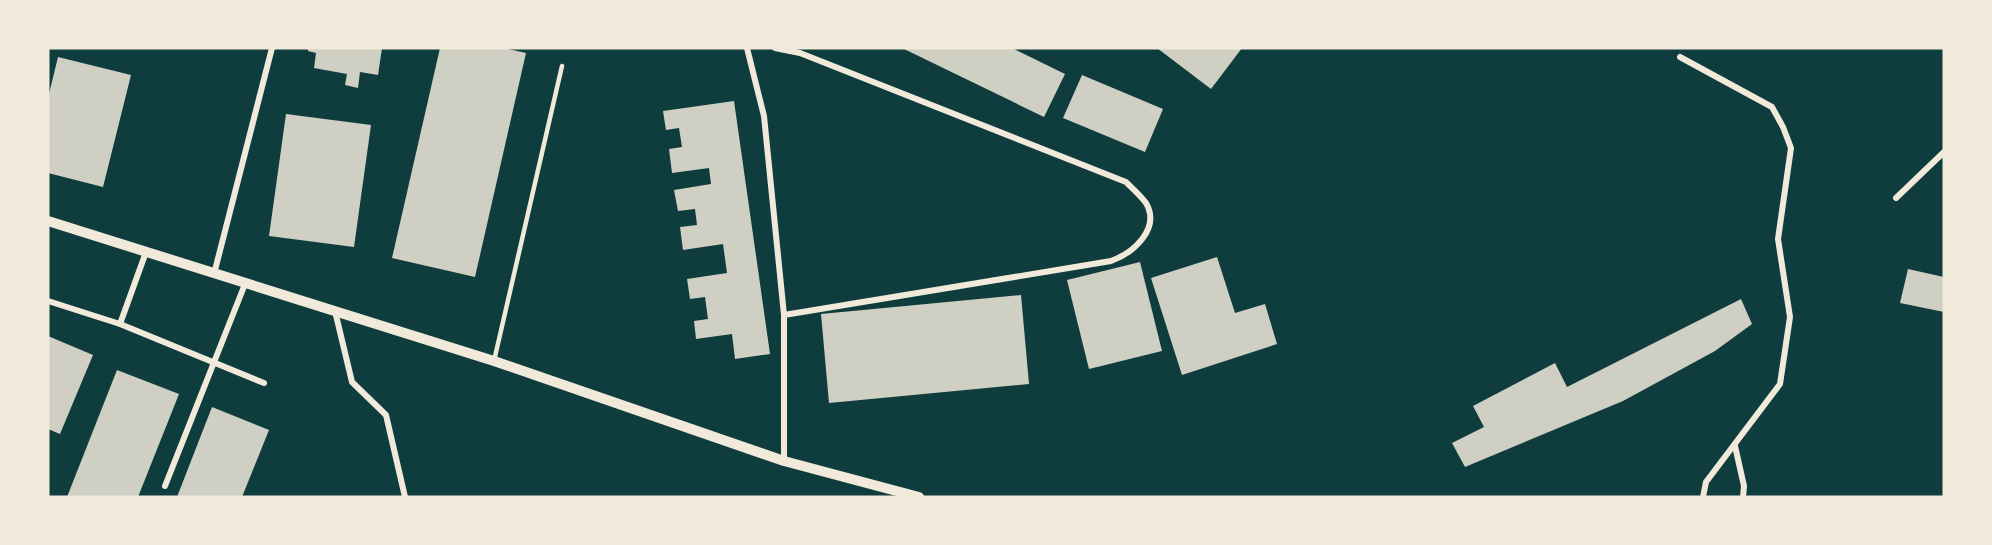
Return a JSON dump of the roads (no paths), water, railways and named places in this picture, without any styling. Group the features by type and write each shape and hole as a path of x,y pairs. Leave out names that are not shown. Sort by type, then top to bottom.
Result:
{"street":[{"path":"214,274 272,48"},
{"path":"747,48 764,116 784,315 784,461"},
{"path":"775,48 800,54 1126,182 1147,204 1149,225 1140,244 1128,255 1112,261 784,315"},
{"path":"1680,57 1772,107 1791,148 1778,239 1790,317 1785,363 1780,384 1706,482 1703,497"},
{"path":"1896,198 1944,152"},
{"path":"48,221 494,361 784,461 919,497"},
{"path":"120,324 146,252"},
{"path":"165,486 245,284"},
{"path":"48,301 120,324 264,382"},
{"path":"335,311 352,382 386,415 405,497"},
{"path":"1735,446 1744,486 1743,497"}],"lane":[{"path":"494,361 562,66"}]}
